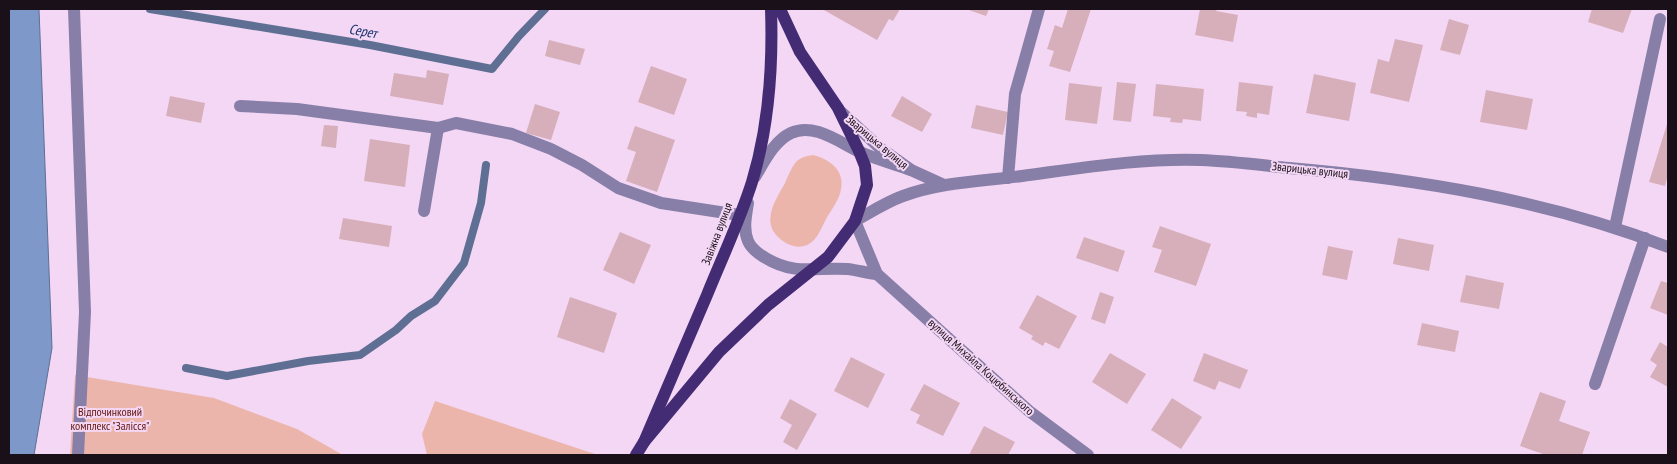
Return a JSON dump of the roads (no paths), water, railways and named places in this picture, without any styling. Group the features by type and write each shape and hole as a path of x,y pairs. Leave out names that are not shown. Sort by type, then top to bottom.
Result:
{"main road":[{"name":"Завіжна вулиця","path":"636,455 644,442 724,253 752,181 765,123 770,83 773,51 771,9"},
{"path":"644,442 719,352 768,305 828,257 855,221 866,185 865,166 838,108 800,52 780,9"}],"street":[{"path":"74,9 85,312 78,455"},
{"path":"1008,178 1015,94 1039,9"},
{"path":"1615,227 1660,19"},
{"path":"240,106 296,109 438,128 456,124 512,134 551,149 582,164 618,188 626,191 661,203 739,215"},
{"name":"Зварицька вулиця","path":"838,108 880,148 911,170 944,185"},
{"path":"424,210 438,128"},
{"path":"877,274 849,269 811,270 787,268 759,254 748,242 745,227 752,181 773,148 793,132 807,130 828,135 859,152 911,170"},
{"name":"Зварицька вулиця","path":"855,221 884,204 905,195 944,185 1119,163 1200,160 1323,171 1458,188 1505,198 1615,227 1668,247"},
{"path":"855,221 877,274"},
{"path":"1594,384 1645,238"},
{"name":"вулиця Михайла Коцюбинського","path":"877,274 1029,411 1088,455"}],"water":[{"path":"9,9 39,9 52,348 34,455 9,455"}],"waterway":[{"name":"Серет","path":"150,9 370,45 492,69 519,36 545,9"},
{"name":"Серет","path":"186,368 227,376 308,361 360,355 396,330 411,316 435,301 464,263 481,203 486,165"}],"park label":[{"name":"Відпочинковий комплекс \"Залісся\"","path":"110,419"}]}
